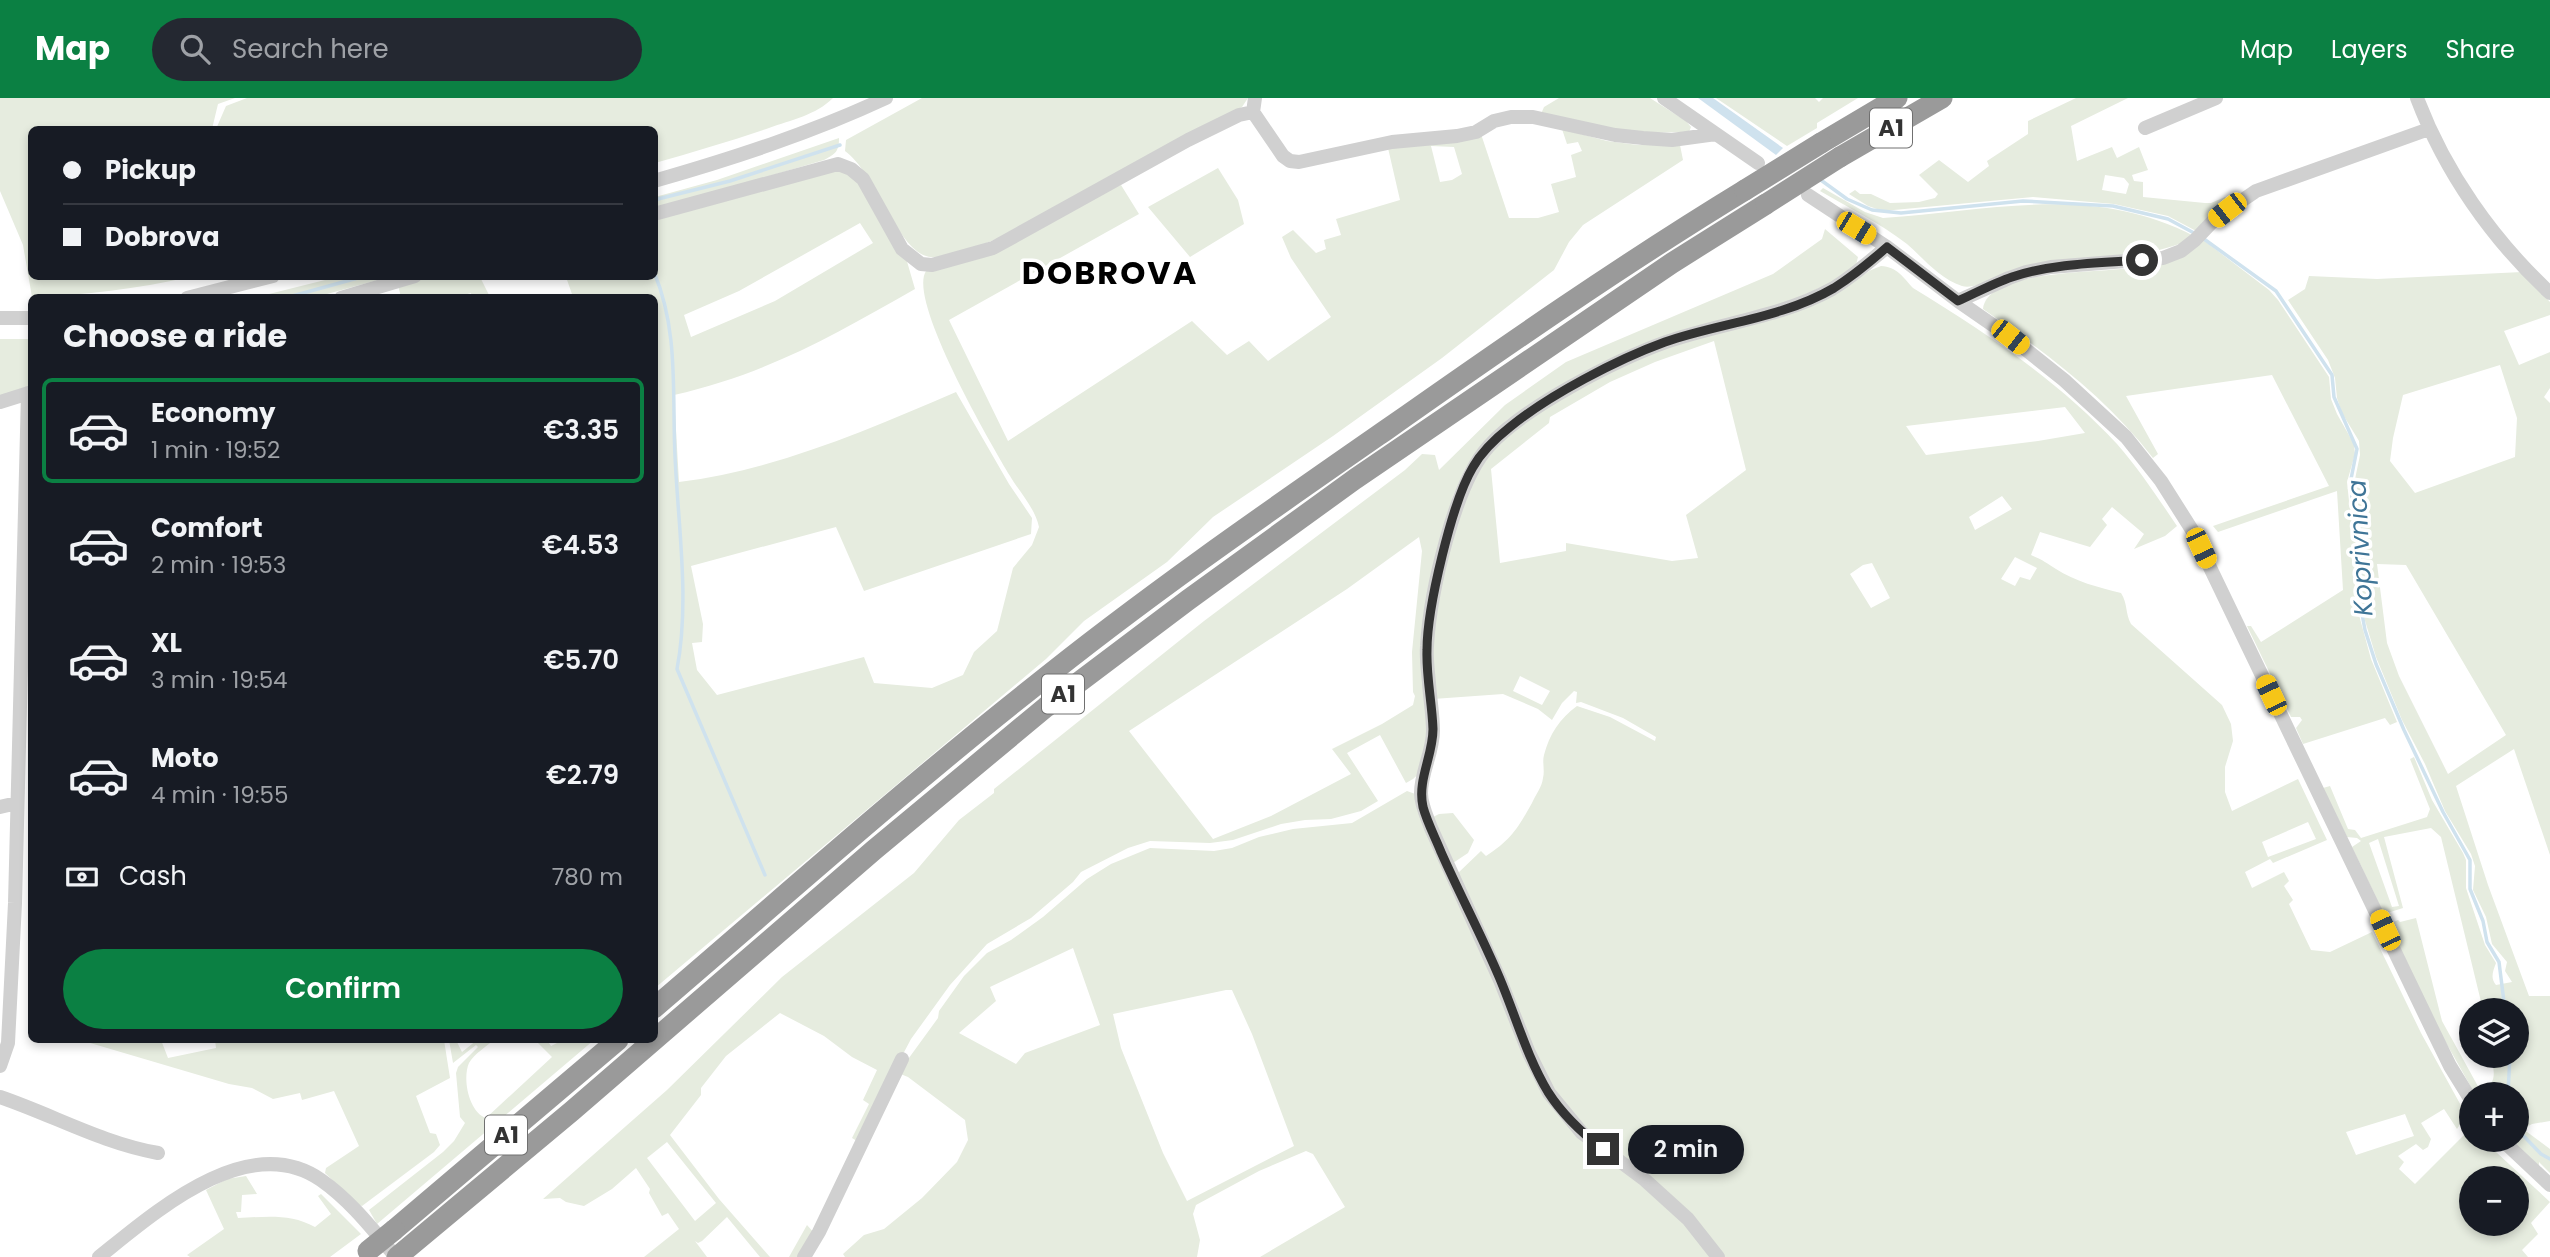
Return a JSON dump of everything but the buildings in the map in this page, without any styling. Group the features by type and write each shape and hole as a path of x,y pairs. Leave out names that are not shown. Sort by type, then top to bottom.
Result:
{"highway":[{"name":"A1","path":"658,1005 954,751 1182,573 1659,243 1897,98"},
{"name":"A1","path":"658,1037 874,850 1046,707 1188,600 1366,472 1660,271 1840,157 1942,98"},
{"name":"A1","path":"365,1254 614,1043"},
{"name":"A1","path":"401,1254 651,1043"}],"street":[{"path":"658,180 750,153 834,122 886,98"},
{"path":"1664,98 1758,163"},
{"path":"2145,128 2216,98"},
{"path":"2417,98 2428,129 2456,179 2515,259 2550,293"},
{"path":"658,213 838,164 851,169 863,179 902,249 921,264 932,265 993,248 1254,105 1270,140 1290,161 1299,162 1392,142 1476,132 1494,121 1511,117 1546,119 1615,135 1643,138 1672,140 1716,134"},
{"path":"1958,301 2026,272 2051,267 2163,258 2181,251 2215,219 2256,191 2428,129"},
{"path":"1808,195 1887,247 2064,380 2107,418 2161,481 2192,530 2460,1082"},
{"path":"1718,1257 1688,1219 1645,1180 1582,1133 1549,1093 1529,1054 1500,980 1454,882 1424,810 1421,793 1433,730 1426,648 1434,592 1455,514 1472,468 1489,446 1510,426 1536,408 1630,357 1667,342 1790,307 1832,289 1887,247"},
{"path":"203,294 257,280"},
{"path":"354,294 402,280"},
{"path":"0,318 28,318"},
{"path":"0,402 28,394"},
{"path":"0,1066 8,1043 28,456"},
{"path":"0,807 17,803"},
{"path":"804,1257 819,1232 902,1059"},
{"path":"0,1097 119,1144 158,1153"},
{"path":"2515,1152 2550,1185"},
{"path":"99,1257 143,1222 200,1184 228,1171 259,1163 290,1166 319,1178 342,1196 401,1254"}],"shaded area":[{"path":"0,98 235,98 218,104 213,126 28,126 28,274 23,245 0,191"},
{"path":"247,98 833,98 811,113 658,162 658,126 217,126 226,106"},
{"path":"922,98 1248,98 1242,107 1004,236 959,253 931,257 919,253 908,242 857,162 845,151 846,140"},
{"path":"1559,98 1650,98 1691,127 1689,132 1636,133 1541,114 1544,107"},
{"path":"1716,98 1815,98 1819,102 1823,98 1858,98 1817,123 1817,128 1787,146"},
{"path":"2076,98 2128,98 2071,126 2077,161 2112,147 2117,158 2139,147 2148,170 2132,175 2134,181 2143,182 2143,197 2205,203 2225,197 2227,200 2211,212 2198,232 2168,216 2114,204 2033,197 1883,211 1868,206 1849,194 1855,190 1890,203 1919,202 1935,198 1938,194 1919,175 1939,160 1968,182 1989,166 1987,161 2028,134 2028,121","holes":["2105,175 2124,178 2129,184 2126,194 2102,190"]},
{"path":"1562,129 1607,141 1638,145 1680,145 1683,160 1583,225 1569,242 1554,270 1442,358 1213,517 1167,562 1084,621 1046,659 658,985 658,294 572,294 567,280 658,280 658,218 827,170 843,172 858,180 906,258 915,289 828,337 770,364 740,376 674,395 679,482 751,468 820,447 956,392 1009,484 1032,518 1031,534 864,591 836,527 691,566 703,624 702,642 692,643 697,670 717,695 864,657 874,683 932,688 963,675 974,652 997,631 1013,568 1032,545 1039,527 1031,507 1010,476 970,405 939,340 928,311 923,287 926,271 1121,185 1139,214 949,320 1008,441 1192,321 1227,355 1249,341 1268,361 1331,317 1291,258 1282,237 1293,230 1316,253 1326,249 1324,240 1341,235 1336,219 1400,200 1388,148 1481,134 1509,218 1538,218 1559,212 1551,184 1576,177 1571,155 1582,151 1578,142 1567,144","holes":["1431,146 1454,147 1462,174 1452,180 1440,182","860,223 873,243 775,301 691,337 684,315 739,291"]},
{"path":"839,138 836,152 824,160 658,209 658,196 717,180"},
{"path":"1218,168 1238,200 1244,224 1190,257 1148,207"},
{"path":"1823,188 1865,212 1883,218 2041,204 2079,205 2117,210 2156,220 2194,236 2181,243 2138,254 2022,268 1968,287 1947,279 1897,236 1820,191"},
{"path":"1825,229 1858,257 1856,265 1835,281 1783,304 1675,334 1524,409 1507,420 1481,446 1465,469 1453,496 1445,526 1425,626 1428,723 1421,772 1413,779 1406,783 1380,735 1347,753 1378,801 1361,811 1331,819 1281,824 1233,840 1210,843 1150,841 1128,848 1081,872 1031,918 987,944 950,985 911,1039 857,1141 852,1138 869,1104 863,1100 877,1070 852,1057 824,1036 780,1013 726,1056 701,1088 701,1095 670,1135 719,1199 770,1257 760,1257 727,1217 702,1241 695,1241 707,1257 644,1257 679,1229 668,1213 662,1216 649,1193 650,1189 636,1168 612,1189 584,1206 560,1198 543,1199 667,1090 782,977 914,873 959,820 994,793 994,789 1204,621 1405,470 1422,454 1435,455 1439,470 1505,405 1566,362 1773,274 1822,239","holes":["1419,537 1422,551 1412,652 1415,696 1413,705 1332,749 1351,774 1271,816 1213,839 1129,731 1347,589","667,1142 716,1203 695,1221 647,1158"]},
{"path":"2202,239 2269,290 2329,377 2331,399 2354,444 2355,454 2347,482 2358,551 2355,586 2359,615 2371,659 2397,722 2390,725 2385,718 2303,744 2296,728 2302,720 2300,717 2291,717 2247,626 2251,626 2261,642 2343,590 2337,491 2218,532 2213,526 2329,486 2272,375 2126,396 2158,454 2153,458 2095,395 2052,359 1983,309 1990,295 2007,285 2056,274 2148,265"},
{"path":"1881,266 1896,270 1913,288 1994,340 2071,399 2117,444 2148,484 2177,526 2165,536 2134,549 2144,534 2112,507 2102,519 2107,525 2090,547 2040,532 2031,555 2079,581 2121,593 2131,624 2222,705 2231,724 2233,741 2225,767 2225,792 2232,811 2298,779 2327,840 2273,863 2270,859 2245,872 2252,888 2284,872 2289,881 2284,886 2293,900 2289,904 2311,950 2330,952 2372,932 2421,1033 2459,1102 2457,1129 2444,1109 2421,1123 2431,1139 2428,1147 2423,1150 2416,1144 2398,1156 2404,1162 2399,1169 2415,1184 2459,1140 2459,1152 2496,1152 2511,1166 2459,1166 2459,1236 2529,1236 2529,1183 2550,1202 2531,1223 2538,1234 2522,1250 2528,1257 1260,1257 1345,1207 1313,1154 1306,1151 1259,1171 1196,1205 1193,1214 1200,1240 1197,1257 845,1257 843,1254 864,1235 884,1229 922,1198 957,1162 968,1140 965,1120 908,1077 898,1073 938,1018 939,1011 964,976 987,953 1043,917 1087,879 1111,864 1150,848 1214,851 1293,829 1352,823 1407,791 1418,795 1431,818 1439,814 1453,813 1474,840 1468,853 1453,863 1457,874 1481,851 1486,856 1495,850 1518,827 1541,784 1544,755 1552,734 1565,716 1577,706 1610,717 1655,741 1656,737 1623,718 1581,702 1576,703 1577,692 1574,691 1562,703 1552,720 1538,709 1503,694 1433,699 1430,633 1463,496 1496,445 1535,413 1616,369 1657,351 1834,294","holes":["1714,341 1746,470 1686,515 1698,558 1672,561 1566,543 1566,551 1500,563 1491,469 1549,423 1550,417 1610,382 1655,362","2065,407 2085,433 1926,455 1906,426","2002,496 2012,509 1975,530 1969,517","2015,557 2037,568 2030,580 2020,577 2015,586 2001,579","1872,563 1890,598 1871,608 1850,574 1863,565","1520,676 1550,691 1542,705 1513,691","2308,822 2316,839 2268,857 2262,842","1073,948 1100,1025 1025,1053 1016,1064 959,1033 996,1001 990,987","1232,990 1252,1034 1294,1146 1187,1201 1163,1153 1121,1048 1113,1014","2405,1114 2414,1136 2356,1155 2346,1132"]},
{"path":"2522,272 2550,302 2550,315 2504,331 2519,365 2550,352 2550,388 2544,397 2550,403 2550,855 2514,749 2456,786 2488,885 2529,996 2550,996 2550,1121 2529,1126 2529,1082 2492,1082 2493,1068 2529,1068 2529,998 2480,998 2441,837 2431,828 2384,837 2403,908 2384,914 2352,847 2361,841 2347,837 2323,788 2330,786 2348,829 2355,830 2361,838 2427,817 2430,809 2410,759 2414,757 2432,800 2466,860 2466,888 2485,945 2496,963 2493,980 2496,985 2512,982 2505,971 2507,962 2492,944 2486,917 2473,890 2475,866 2471,854 2445,811 2402,720 2376,657 2363,614 2360,587 2364,550 2354,484 2360,455 2359,441 2342,413 2335,378 2328,360 2288,300 2305,289 2309,276 2377,279","holes":["2500,365 2517,418 2515,457 2415,493 2390,461 2403,395","2377,564 2406,565 2506,735 2448,774 2399,676 2387,643","2378,839 2399,906 2392,907 2369,843"]},
{"path":"29,280 174,280 82,294 31,294"},
{"path":"325,280 378,280 327,294 269,294"},
{"path":"417,280 482,280 488,294 400,294 398,285"},
{"path":"0,339 28,339 28,387 0,396"},
{"path":"2416,918 2442,1021 2459,1052 2459,1066 2436,1025 2389,924"},
{"path":"90,1043 162,1043 168,1058 216,1048 215,1043 444,1043 450,1078 416,1096 430,1133 436,1134 440,1145 362,1206 325,1173 326,1168 359,1146 334,1091 302,1100 300,1093 273,1099 252,1088 229,1084"},
{"path":"450,1043 458,1043 462,1052 473,1043 490,1043 469,1063 466,1078 471,1102 480,1115 486,1118 552,1057 538,1043 549,1043 551,1046 557,1043 590,1043 377,1224 369,1210 443,1152 454,1141 465,1123 460,1117 456,1073 458,1067 478,1047 476,1045 453,1063"},
{"path":"2460,1068 2468,1068 2476,1082 2468,1082"},
{"path":"2529,1133 2550,1149 2550,1173 2539,1162 2539,1166 2524,1152 2529,1152"},
{"path":"246,1176 257,1194 242,1195 241,1212 236,1212 238,1218 287,1218 315,1227 331,1214 318,1196 321,1194 361,1234 330,1257 187,1255 224,1229 206,1190 227,1179"},
{"path":"807,1225 815,1234 800,1257 789,1257"}],"water":[{"path":"1698,98 1713,98 1783,148 1776,155"}],"waterway":[{"path":"658,199 730,181 840,145"},
{"name":"Koprivnica","path":"1818,178 1847,199 1872,210 1901,213 2023,201 2113,206 2168,219 2194,233"},
{"name":"Koprivnica","path":"2204,239 2276,291 2332,375 2334,397 2357,449 2351,479 2361,549 2360,603 2365,630 2376,664 2404,730 2443,812 2470,860 2470,889 2483,921 2487,942 2499,962 2504,998"},
{"path":"300,294 350,280"},
{"path":"657,280 667,317 673,363 683,590 677,669 765,875"},
{"name":"Koprivnica","path":"2509,1068 2509,1082"},
{"name":"Koprivnica","path":"2529,1142 2550,1159"}],"district":[{"name":"DOBROVA","path":"1110,273"}],"route":[{"path":"1603,1149 1582,1133 1549,1093 1529,1054 1500,980 1424,810 1421,793 1433,730 1426,648 1434,592 1455,514 1472,468 1489,446 1510,426 1536,408 1597,374 1667,342 1790,307 1832,289 1887,247 1958,301 2026,272 2051,267 2142,260"}]}
